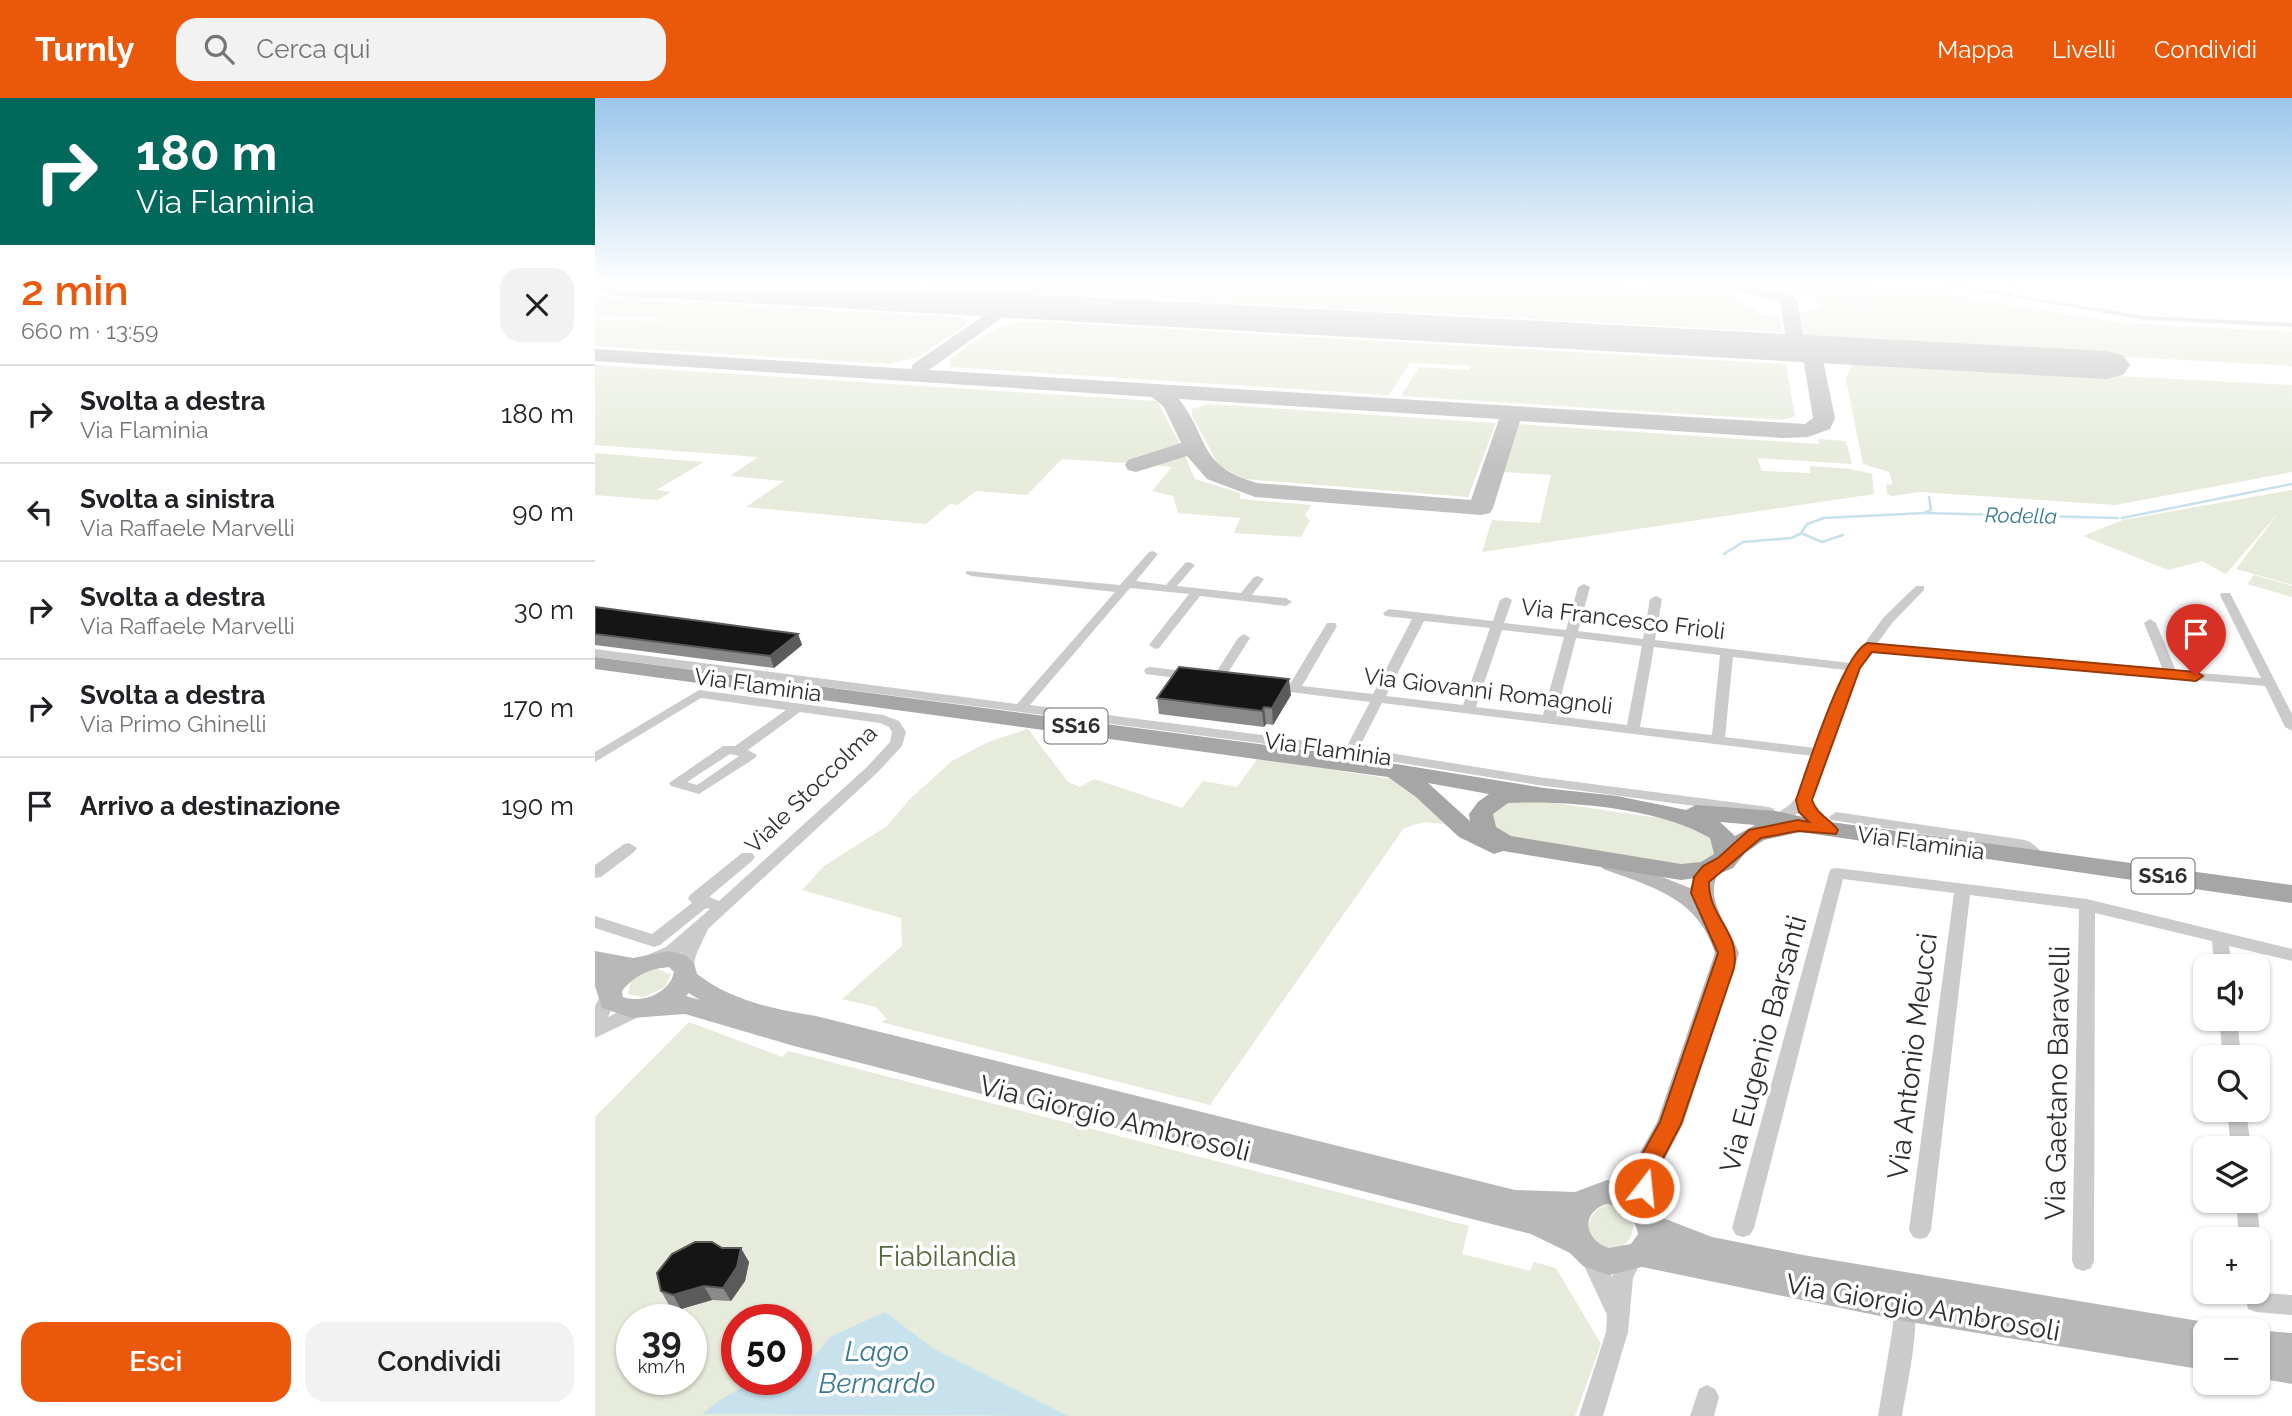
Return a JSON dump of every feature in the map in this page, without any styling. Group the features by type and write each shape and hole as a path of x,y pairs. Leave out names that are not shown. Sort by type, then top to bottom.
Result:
{"main road":[{"name":"Via Flaminia","path":"595,663 829,690 1365,761 1541,795 1675,813 1833,823 2043,859 2289,895"},
{"name":"Via Flaminia","path":"1365,761 1421,788 1478,841 1508,850 1544,852"},
{"name":"Via Flaminia","path":"1541,795 1511,795 1495,800 1484,808 1480,819 1485,831 1496,840 1544,852 1681,872 1717,866 1755,834 1784,818"},
{"name":"Via Flaminia","path":"1675,813 1706,823 1720,832 1727,844 1717,866"},
{"path":"1604,862 1668,884 1693,898 1707,912"},
{"path":"1607,1192 1628,1181 1647,1165 1670,1124 1725,968 1725,942 1707,912 1700,893 1700,882 1717,866"},
{"path":"595,959 641,964 669,959 677,961 685,973 672,994 646,1007"},
{"path":"605,987 641,964"},
{"name":"Via Giorgio Ambrosoli","path":"685,973 701,993 776,1019 816,1025 1507,1200 1539,1205 1579,1204"},
{"name":"Via Giorgio Ambrosoli","path":"605,987 611,1002 623,1008 685,1005 807,1039 1537,1223 1584,1249"},
{"path":"1643,1238 1647,1165"},
{"path":"1596,1193 1628,1196 1643,1238 1612,1262 1584,1249 1571,1223 1579,1204 1596,1193"},
{"name":"Via Giorgio Ambrosoli","path":"1643,1238 1904,1307 2193,1352"},
{"name":"Via Giorgio Ambrosoli","path":"1643,1238 1803,1269 2193,1335"},
{"path":"2270,1346 2292,1348"},
{"path":"2270,1365 2292,1369"}],"street":[{"path":"1020,709 1153,555"},
{"path":"1169,589 1189,565"},
{"path":"971,573 1169,589 1286,602"},
{"path":"1244,597 1258,579"},
{"path":"1548,720 1584,587"},
{"path":"1784,818 1804,800 1853,667 1888,620 1920,588"},
{"path":"1156,645 1197,592"},
{"path":"2226,595 2292,727"},
{"path":"1633,730 1655,599"},
{"path":"1468,710 1506,600"},
{"name":"Via Francesco Frioli","path":"1389,613 1853,667"},
{"path":"1365,761 1378,699 1420,616"},
{"path":"2150,623 2171,674"},
{"path":"1294,689 1331,626"},
{"path":"1150,671 1225,680 1244,638"},
{"path":"1868,648 2271,683"},
{"path":"1719,741 1727,652"},
{"name":"Via Flaminia","path":"595,653 829,690 867,688 1365,761 1648,795 1784,818"},
{"name":"Via Giovanni Romagnoli","path":"1256,684 1821,753"},
{"name":"Viale Stoccolma","path":"595,758 699,694 883,719 895,726 899,732 897,743 873,769 723,908 672,951 641,964"},
{"path":"737,751 798,707"},
{"path":"1804,800 1808,812 1833,823"},
{"path":"595,873 629,848"},
{"path":"723,908 696,899 747,857"},
{"name":"Via Eugenio Barsanti","path":"1743,1228 1837,873 1963,889"},
{"path":"1963,889 2087,905 2292,955"},
{"name":"Via Antonio Meucci","path":"1920,1230 1963,889"},
{"path":"595,922 654,942 704,902"},
{"name":"Via Gaetano Baravelli","path":"2083,1262 2087,905"},
{"name":"Viale Stoccolma","path":"685,973 688,955 705,923"},
{"path":"2220,938 2222,954"},
{"path":"595,1024 605,987"},
{"path":"595,1031 646,1007"},
{"path":"1591,1416 1618,1332 1622,1278 1643,1238"},
{"path":"1584,1249 1618,1312"},
{"path":"2270,1303 2292,1305"},
{"path":"1890,1416 1904,1326 1904,1307"}],"green space":[{"path":"595,346 935,346 918,357 890,364"},
{"path":"970,346 1460,346 1786,364 1795,416 1784,420 1401,396 1419,367 1469,370 1471,366 1410,363 1389,395 951,367 950,359"},
{"path":"1917,346 2292,346 2292,366"},
{"path":"1857,363 2292,385 2292,472 2115,505 1920,492 1892,496 1887,494 1886,485 1893,484 1889,472 1863,464 1846,380 1850,367"},
{"path":"595,365 1157,401 1181,446 1125,463 1062,459 1027,495 976,491 958,505 950,504 926,524 746,507 784,481 730,476 758,457 595,445"},
{"path":"1208,404 1496,423 1468,497 1245,479 1219,466 1192,416 1192,409"},
{"path":"1518,424 1819,444 1818,439 1846,441 1852,464 1757,458 1762,471 1810,473 1810,466 1850,469 1872,474 1874,494 1482,552 1492,520 1540,523 1551,475 1504,472"},
{"path":"595,453 704,462 656,490 671,492 657,500 595,495"},
{"path":"1184,454 1195,479 1240,493 1240,499 1311,505 1305,515 1310,521 1301,537 1234,533 1240,518 1178,513 1173,496 1152,491 1172,467 1151,465"},
{"path":"2292,490 2292,585 2236,569 2280,511 2226,574 2202,561 2168,570 2083,536 2123,520"},
{"path":"2254,575 2292,586 2292,597 2247,584"},
{"path":"1028,729 1068,782 1080,787 1094,779 1182,808 1203,781 1237,787 1258,758 1392,779 1406,785 1451,825 1424,822 1404,828 1210,1105 881,1022 887,1019 876,1007 842,999 902,946 901,918 802,890 824,866 887,826 910,799 952,761 988,742"},
{"path":"1528,799 1692,823 1713,833 1716,858 1687,866 1498,835 1488,816 1499,804"},
{"path":"657,969 671,974 665,987 644,997 628,994 631,981 643,972"},
{"name":"Fiabilandia","path":"689,1022 782,1057 788,1051 1469,1226 1462,1254 1530,1271 1534,1262 1556,1268 1601,1344 1575,1416 595,1416 595,1117"},
{"path":"1611,1205 1626,1212 1633,1227 1626,1242 1611,1249 1596,1242 1589,1227 1596,1212"}],"water":[{"name":"Lago Bernardo","path":"885,1312 934,1349 1068,1416 702,1414 730,1395 812,1395 812,1358 830,1337"}],"building":[{"path":"595,607 798,634 770,656 595,634"},
{"path":"1179,667 1289,679 1272,708 1264,707 1262,711 1157,698"},
{"path":"695,1242 712,1242 722,1248 741,1248 737,1267 723,1288 704,1286 673,1295 661,1291 657,1273 672,1254"}],"waterway":[{"name":"Rodella","path":"2122,518 2292,484"},
{"name":"Rodella","path":"1924,513 1931,510 1929,497"},
{"name":"Rodella","path":"1843,535 1822,542 1801,533 1807,524 1824,518 1924,513"},
{"name":"Rodella","path":"1924,513 2118,518"},
{"name":"Rodella","path":"1724,554 1743,542 1791,538 1800,534"}],"taxiway":[{"path":"920,368 952,346"},
{"path":"1773,347 1782,346"},
{"path":"595,355 1782,431 1808,430 1822,424 1824,418 1813,360 1796,352 1767,347"},
{"path":"1156,391 1173,404 1194,446"},
{"path":"1194,446 1210,471 1255,490 1481,508 1510,417"},
{"path":"1136,465 1194,446"}],"runway":[{"path":"1748,346 2106,365"}],"route":[{"path":"1644,1188 1647,1165 1670,1124 1725,968 1725,942 1719,927 1707,912 1700,893 1700,882 1709,870 1724,862 1755,834 1768,829 1798,825 1830,830 1815,821 1804,800 1853,667 1868,648 2196,676"}]}
